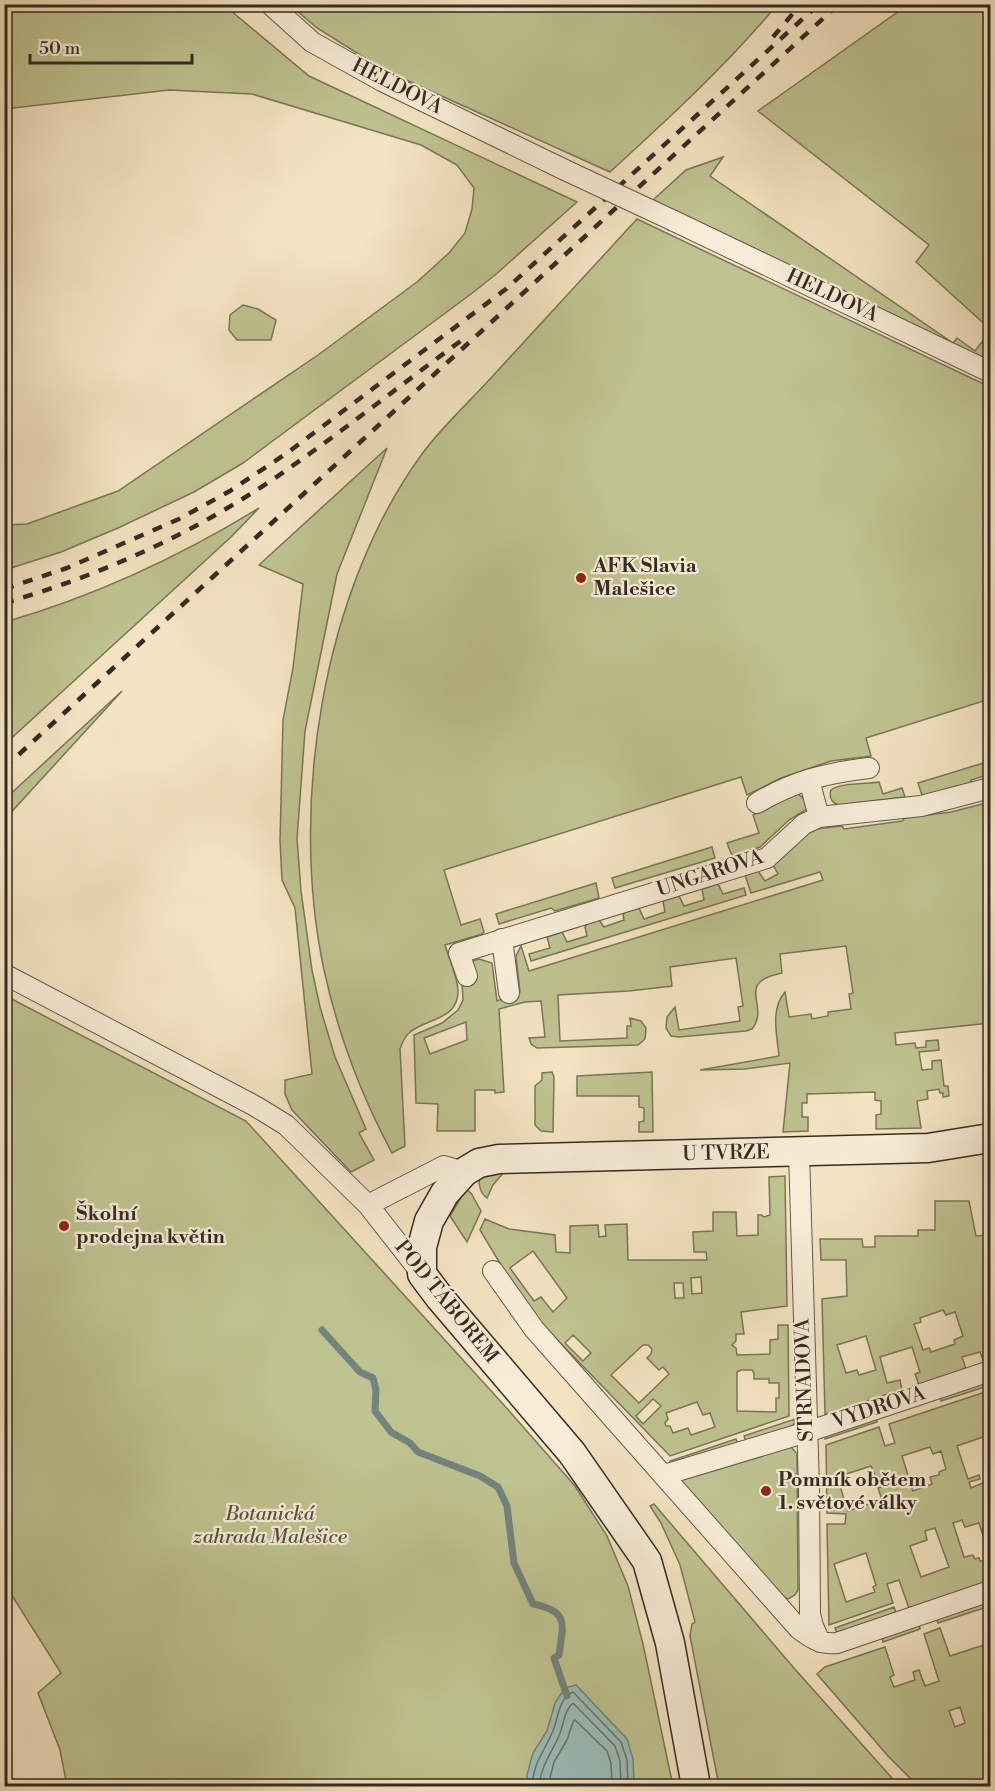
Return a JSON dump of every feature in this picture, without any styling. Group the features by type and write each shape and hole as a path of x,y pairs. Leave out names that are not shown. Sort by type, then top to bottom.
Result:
{"main road":[{"name":"U TVRZE","path":"422,1274 422,1247 429,1221 445,1193 464,1172 479,1163 499,1159 928,1148 990,1138"},
{"name":"POD TÁBOREM","path":"422,1274 572,1453 647,1561 670,1644 696,1786"}],"street":[{"name":"HELDOVA","path":"274,9 312,42 382,81 990,372"},
{"path":"757,803 782,788 832,772 869,768"},
{"path":"809,780 819,817"},
{"name":"UNGAROVA","path":"466,976 459,953 767,858 804,824 819,817 921,806 990,788"},
{"path":"502,939 509,993"},
{"name":"POD TÁBOREM","path":"4,974 255,1106 286,1125 368,1205 422,1274"},
{"name":"STRNADOVA","path":"799,1152 810,1614 820,1642"},
{"name":"U TVRZE","path":"368,1205 444,1166 464,1172"},
{"path":"493,1271 534,1329 799,1629 808,1636 820,1642 837,1643 990,1591"},
{"name":"VYDROVA","path":"664,1475 807,1432 990,1371"}],"green space":[{"path":"5,4 226,5 309,76 577,202 471,294 243,463 194,492 118,528 61,552 5,570 5,525 27,524 118,491 318,355 417,282 449,253 465,233 472,209 474,188 457,165 421,145 252,94 169,90 5,109"},
{"path":"909,4 990,5 990,329 916,262 929,245 758,111"},
{"path":"290,5 777,5 717,71 610,172 384,70 317,28"},
{"path":"723,157 710,176 953,343 957,338 975,351 985,338 990,344 990,366 653,200 686,170"},
{"path":"637,219 990,387 990,699 866,738 871,756 831,761 781,778 747,795 741,777 444,870 461,925 480,919 484,932 445,945 456,979 457,1000 447,1013 416,1028 402,1042 400,1049 405,1146 392,1153 370,1109 343,1041 324,970 314,906 310,839 313,771 322,702 338,634 360,569 388,509 429,444"},
{"path":"243,305 258,309 276,320 271,340 237,340 229,330 230,315"},
{"path":"387,448 337,574 305,731 297,839 301,891 312,970 320,1007 335,1057 366,1129 359,1133 374,1160 351,1172 292,1110 285,1094 285,1080 312,1074 295,908 282,880 280,841 283,720 293,668 303,584 259,565"},
{"path":"259,508 231,537 5,744 5,622 71,600 136,574 198,543"},
{"path":"122,691 5,819 5,799"},
{"path":"990,761 990,774 971,780 971,783 922,795 918,783"},
{"path":"879,782 883,794 902,788 905,797 838,805 831,799 831,790 835,788"},
{"path":"798,794 805,800 807,809 789,820 760,847 734,856 731,853 727,843 759,833 753,815 781,799"},
{"path":"990,802 990,1023 895,1033 896,1045 915,1043 916,1048 926,1047 926,1041 938,1040 939,1050 919,1052 922,1070 932,1069 932,1061 941,1060 944,1086 948,1086 949,1096 943,1097 939,1089 927,1091 928,1099 917,1101 921,1128 876,1129 876,1115 881,1114 881,1101 875,1100 875,1092 807,1094 807,1103 802,1103 802,1117 808,1117 808,1131 783,1132 790,1063 745,1069 700,1070 779,1056 776,1014 777,1006 785,992 789,1017 811,1014 812,1019 828,1016 828,1012 851,1009 849,994 853,993 846,946 780,954 782,973 767,977 759,983 756,989 757,1020 752,1029 746,1031 679,1037 671,1036 666,1028 667,1017 675,1007 679,1030 740,1021 738,1007 743,1006 736,958 670,967 672,986 558,995 560,1041 627,1038 627,1026 631,1026 630,1018 641,1021 646,1028 645,1039 638,1045 537,1048 531,1044 529,1038 545,1037 541,1001 525,1002 499,1009 504,1092 475,1090 475,1131 437,1131 438,1104 416,1103 414,1035 442,1023 458,1010 463,1000 462,981 469,962 479,959 492,963 497,1001 520,992 516,956 521,946 529,971 823,880 820,872 751,893 745,875 758,871 765,881 778,874 773,865 808,833 817,829 842,826 844,829 951,812","holes":["466,1022 467,1040 430,1054 424,1038"]},
{"path":"712,847 715,858 615,888 612,878"},
{"path":"596,883 599,898 555,911 551,908 499,924 496,914"},
{"path":"718,884 723,894 744,888 746,895 531,961 529,954 550,948 547,937 562,932 567,942 587,936 585,927 587,924 599,920 604,927 624,920 625,912 639,908 644,919 665,912 663,901 679,896 684,906 704,900 702,889"},
{"name":"Botanická zahrada Malešice","path":"4,995 246,1121 575,1486 607,1536 628,1586 643,1644 673,1786 67,1786 60,1750 38,1693 61,1673 11,1594 5,1590"},
{"path":"552,1072 554,1077 553,1132 541,1131 535,1125 535,1086 542,1080 542,1073"},
{"path":"652,1072 653,1132 639,1132 639,1122 644,1121 644,1108 639,1107 639,1096 577,1096 577,1076"},
{"path":"504,1172 493,1185 487,1198 480,1189 479,1178"},
{"path":"785,1176 787,1306 741,1312 744,1334 736,1334 736,1341 732,1345 736,1348 737,1355 770,1354 770,1340 778,1339 778,1325 788,1325 789,1416 670,1456 541,1323 504,1270 480,1230 485,1219 509,1229 555,1235 556,1252 570,1253 570,1226 598,1225 599,1237 606,1236 605,1225 627,1224 628,1260 707,1260 706,1252 694,1252 693,1232 713,1231 713,1212 736,1212 737,1236 758,1235 758,1215 764,1217 770,1215 769,1177","holes":["533,1251 567,1298 553,1312 541,1297 534,1301 510,1268","701,1277 702,1293 692,1294 691,1278","674,1283 683,1283 684,1298 675,1298","573,1335 591,1353 583,1361 565,1343","643,1345 648,1345 652,1349 647,1358 659,1370 663,1367 669,1374 639,1403 611,1375","752,1370 754,1379 769,1379 769,1383 779,1383 776,1412 737,1411 737,1372","653,1399 661,1406 643,1424 636,1416","697,1402 703,1415 710,1413 715,1427 691,1435 688,1428 673,1433 670,1426 666,1426 668,1419 666,1413"]},
{"path":"466,1189 471,1193 481,1211 467,1242 450,1216"},
{"path":"935,1201 969,1201 976,1236 989,1235 990,1229 990,1361 984,1363 980,1352 962,1357 966,1369 919,1385 915,1374 920,1372 912,1347 880,1357 887,1383 900,1380 902,1390 825,1414 822,1299 847,1296 846,1260 821,1260 820,1239 862,1239 863,1247 875,1247 875,1236 918,1236 918,1230 935,1230","holes":["943,1310 946,1315 955,1312 963,1336 954,1340 955,1344 931,1352 929,1348 923,1350 914,1324 921,1322 920,1318","866,1336 876,1370 859,1375 857,1370 846,1373 837,1345"]},
{"path":"986,1380 988,1386 941,1401 940,1395"},
{"path":"988,1391 990,1447 986,1436 957,1446 968,1479 979,1475 980,1479 969,1482 971,1488 990,1480 990,1581 909,1608 899,1580 887,1584 893,1603 829,1625 827,1524 845,1524 846,1514 827,1513 826,1445 879,1427 885,1446 895,1443 889,1424","holes":["930,1447 933,1454 941,1451 946,1469 939,1472 939,1475 930,1477 932,1484 913,1491 902,1456","871,1466 876,1478 888,1475 891,1483 878,1488 882,1500 848,1511 837,1477","962,1520 965,1527 979,1523 989,1554 985,1556 984,1561 980,1561 979,1558 975,1559 973,1555 964,1557 953,1523","935,1528 949,1567 921,1577 910,1546 927,1540 925,1531","866,1553 876,1585 873,1587 875,1592 846,1602 834,1564"]},
{"path":"876,1418 877,1422 825,1439 825,1434"},
{"path":"795,1419 792,1427 746,1441 744,1436"},
{"path":"736,1439 738,1445 672,1463 670,1461"},
{"path":"791,1447 797,1454 798,1590 788,1599 783,1597 679,1480"},
{"path":"654,1504 793,1667 899,1786 719,1786 690,1636 692,1624 695,1622 680,1565 661,1523 650,1506"},
{"path":"990,1600 990,1606 938,1623 936,1618"},
{"path":"894,1607 896,1613 837,1633 835,1628"},
{"path":"919,1624 920,1629 883,1642 882,1637"},
{"path":"940,1628 950,1656 990,1643 990,1786 918,1786 888,1756 817,1674 825,1667 885,1647 894,1675 890,1677 894,1687 915,1680 913,1672 919,1670 925,1686 939,1681 924,1634","holes":["960,1707 965,1723 955,1727 949,1711"]}],"water":[{"path":"576,1685 627,1739 633,1759 634,1786 526,1786 533,1753 547,1731 555,1703 565,1688"}],"waterway":[{"path":"322,1330 360,1372 373,1378 376,1390 375,1411 391,1432 410,1443 418,1452 480,1476 498,1487 507,1506 514,1563 533,1604 553,1611 559,1615 561,1621 562,1635 559,1655 554,1658 567,1696"}],"railway":[{"path":"773,37 801,4"},
{"path":"4,589 67,568 179,519 230,491 287,453 506,289 819,4"},
{"path":"4,768 839,4"},
{"path":"4,603 109,567 209,519 272,480 462,340"}],"place":[{"name":"AFK Slavia Malešice","path":"581,578"},
{"name":"Školní prodejna květin","path":"64,1226"},
{"name":"Pomník obětem 1. světové války","path":"766,1491"}]}
